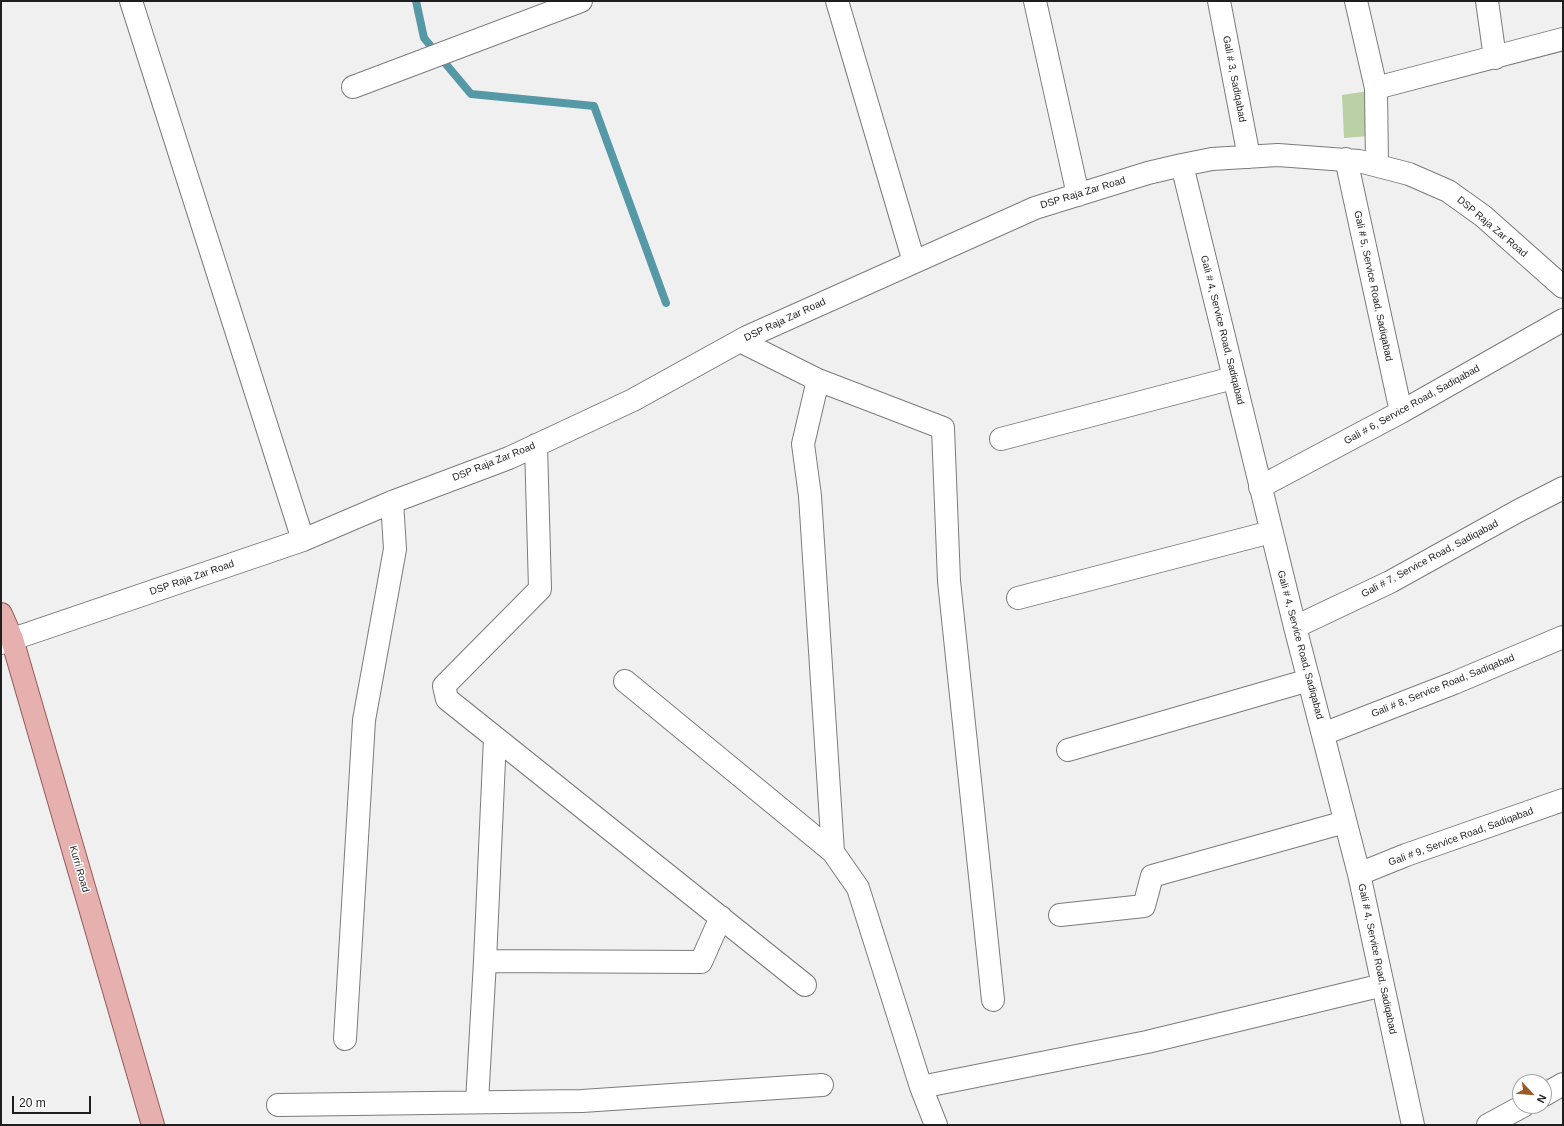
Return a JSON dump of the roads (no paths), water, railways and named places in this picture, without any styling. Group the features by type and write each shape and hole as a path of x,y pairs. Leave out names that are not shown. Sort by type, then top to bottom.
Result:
{"main road":[{"name":"Kurri Road","path":"1,614 7,641 153,1125"}],"street":[{"path":"131,1 303,540"},
{"path":"837,1 914,262"},
{"path":"1035,1 1078,195"},
{"name":"Gali # 3, Sadiqabad","path":"1219,1 1249,156"},
{"path":"1356,1 1376,88 1377,165"},
{"path":"1487,1 1495,58"},
{"path":"353,87 576,2"},
{"path":"1376,88 1563,39"},
{"name":"DSP Raja Zar Road","path":"7,641 303,540 392,502 509,458 633,400 740,341 1034,208 1148,173 1182,165 1212,159 1278,154 1359,160 1409,174 1448,191 1483,216 1563,287"},
{"name":"Gali # 5, Service Road, Sadiqabad","path":"1346,159 1400,412"},
{"name":"Gali # 4, Service Road, Sadiqabad","path":"1182,165 1271,532 1359,874 1412,1125"},
{"name":"Gali # 6, Service Road, Sadiqabad","path":"1260,487 1400,412 1563,320"},
{"path":"740,341 818,380 942,428 949,581 994,1000"},
{"path":"1001,439 1233,378"},
{"path":"818,380 803,444 810,496 833,852"},
{"path":"536,445 540,589 444,686 447,699 805,985"},
{"name":"Gali # 7, Service Road, Sadiqabad","path":"1295,627 1390,582 1518,511 1563,488"},
{"path":"345,1039 364,720 395,549 392,502"},
{"path":"1018,598 1271,532"},
{"name":"Gali # 8, Service Road, Sadiqabad","path":"1323,734 1454,683 1563,637"},
{"path":"1068,750 1309,680"},
{"path":"625,681 833,852 858,888 921,1087 936,1125"},
{"path":"476,1102 485,961 495,738"},
{"name":"Gali # 9, Service Road, Sadiqabad","path":"1359,874 1406,855 1563,800"},
{"path":"1060,915 1144,906 1152,876 1345,822"},
{"path":"485,961 701,962 721,917"},
{"path":"921,1087 1147,1042 1383,985"},
{"path":"1552,1090 1563,1084"},
{"path":"278,1104 582,1101 822,1085"},
{"path":"1488,1125 1512,1112"}],"waterway":[{"path":"416,1 424,38 471,94 594,106 666,303"}]}
